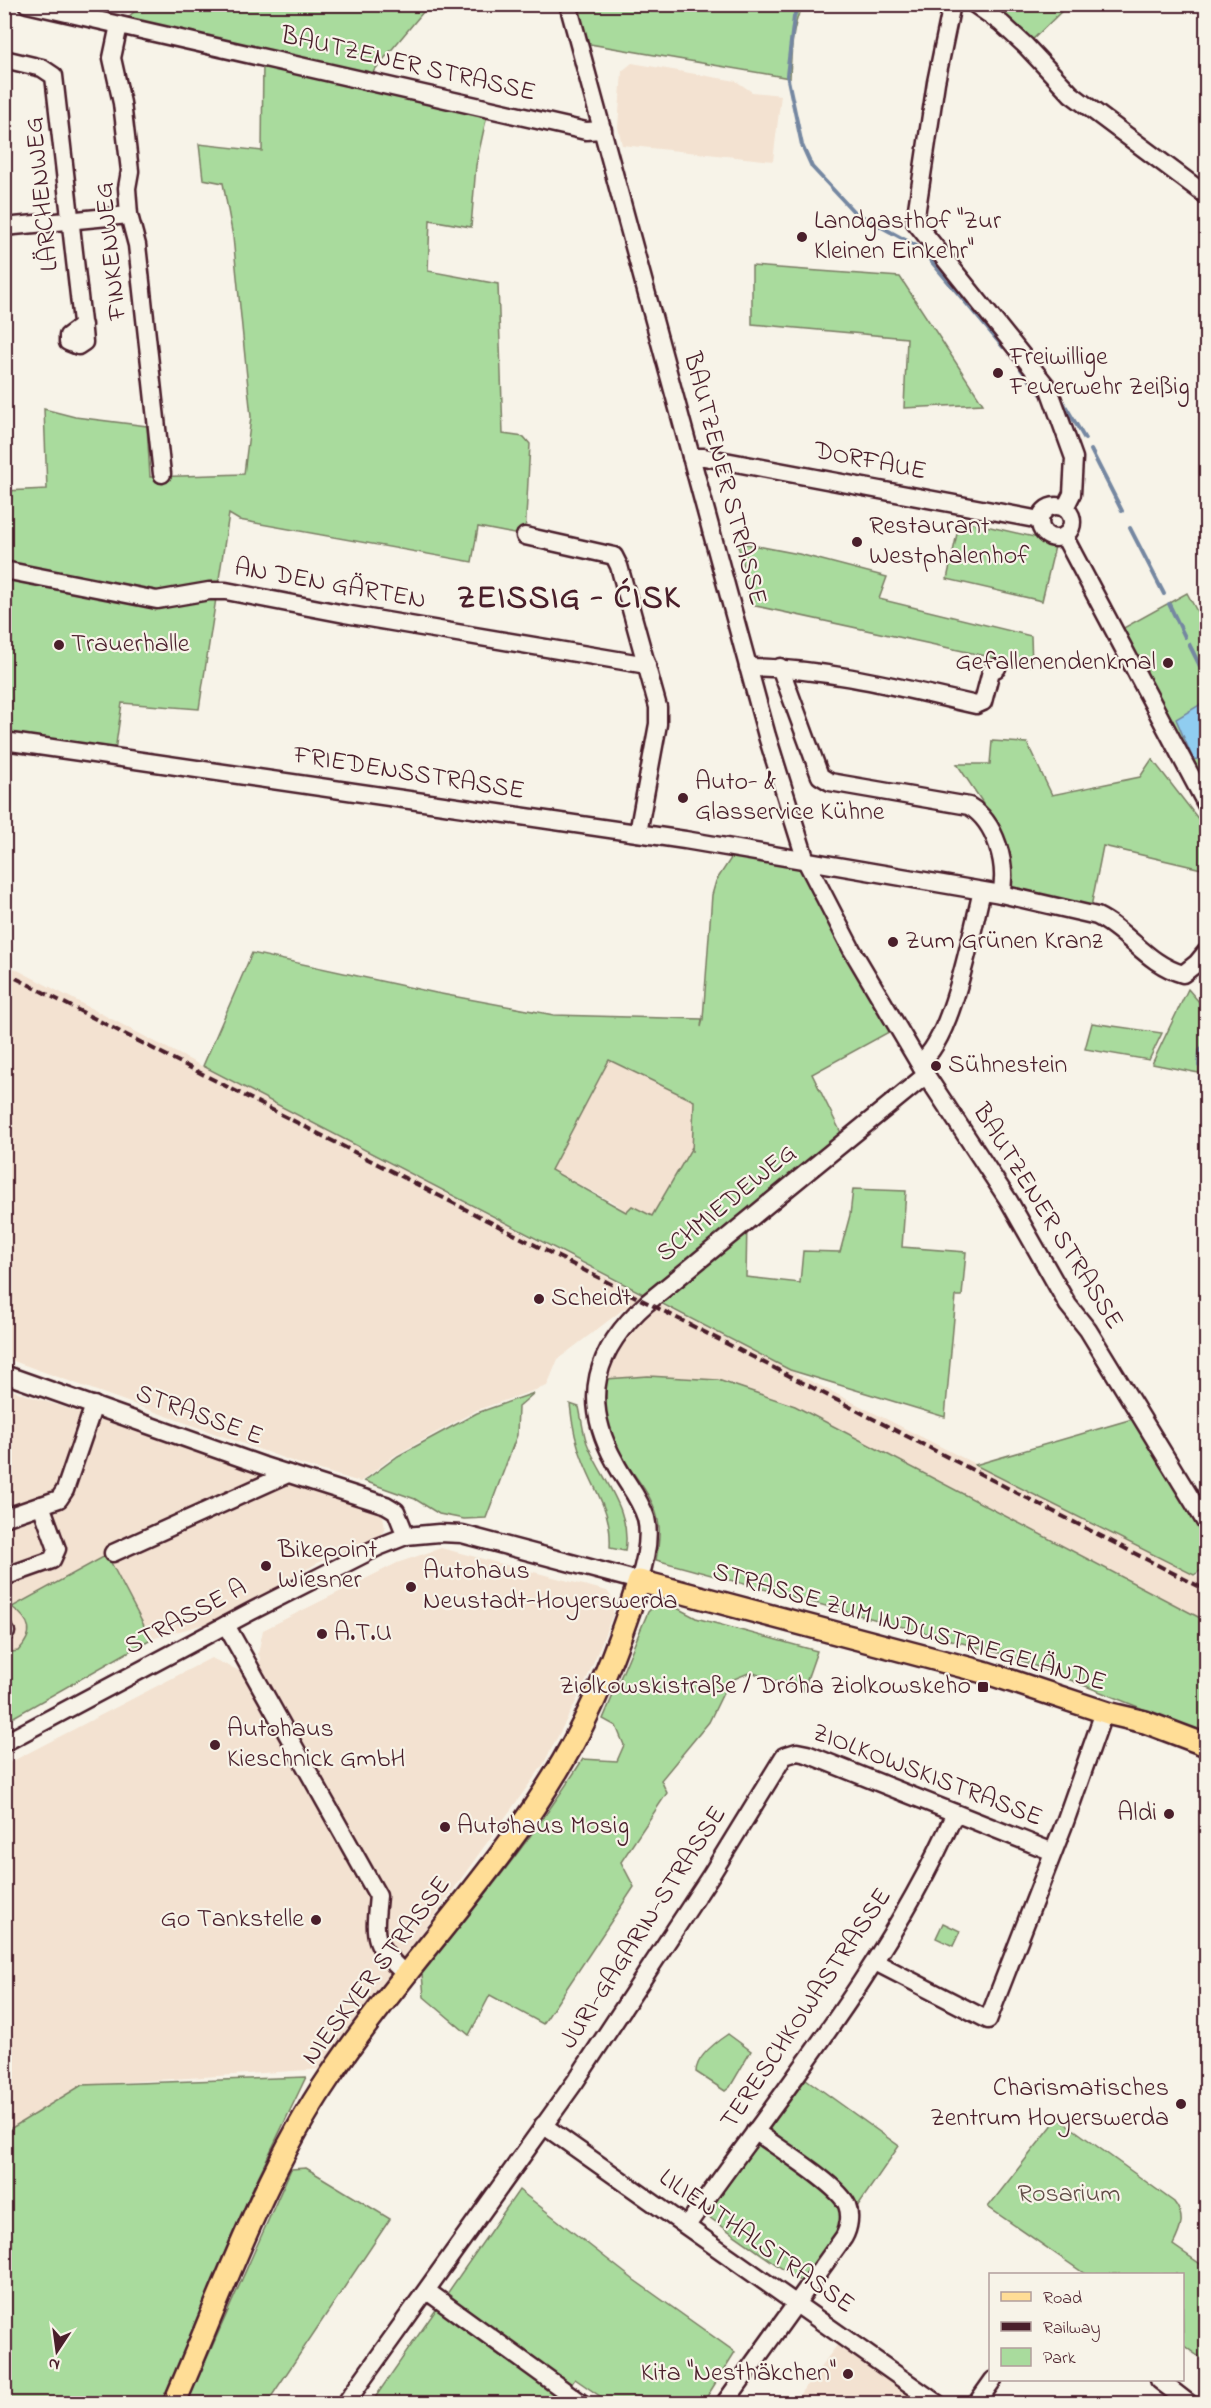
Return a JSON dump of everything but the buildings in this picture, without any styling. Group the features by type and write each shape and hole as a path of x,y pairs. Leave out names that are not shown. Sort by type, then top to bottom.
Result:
{"main road":[{"name":"STRASSE ZUM INDUSTRIEGELÄNDE","path":"639,1581 987,1673 1108,1713 1144,1722 1206,1744"},
{"name":"NIESKYER STRASSE","path":"174,2403 264,2196 300,2122 330,2076 405,1974 508,1843 563,1761 606,1677 639,1581"},
{"name":"STRASSE ZUM INDUSTRIEGELÄNDE","path":"1108,1713 1140,1735 1206,1760"}],"street":[{"name":"BAUTZENER STRASSE","path":"27,4 586,131 603,130"},
{"name":"BAUTZENER STRASSE","path":"568,4 748,667 806,861 852,950 923,1068 971,1139 1068,1305 1094,1339 1206,1523"},
{"path":"952,4 936,82 915,222 1050,389 1074,458 1072,494 1065,508"},
{"path":"974,4 1009,31 1071,94 1206,195"},
{"name":"FINKENWEG","path":"119,25 112,58 122,103 130,171 127,188 129,215 137,245 162,474"},
{"name":"LÄRCHENWEG","path":"4,59 42,68 54,76 73,219 83,325"},
{"path":"4,227 129,215"},
{"name":"DORFAUE","path":"691,457 704,457 1040,520 1040,527 1048,536 1064,536"},
{"path":"1040,520 1048,507 1065,508"},
{"path":"1065,508 1072,522 1064,536 1206,804"},
{"path":"525,536 614,556 619,566 658,707 658,724 638,833"},
{"name":"AN DEN GÄRTEN","path":"4,570 157,600 208,591 226,591 345,614 647,664"},
{"path":"748,667 780,667 976,705 983,702 991,671 997,668"},
{"path":"780,667 820,776 830,782 969,806 976,810 998,842 1002,894"},
{"name":"FRIEDENSSTRASSE","path":"4,741 638,833 1002,894 1097,916 1110,922 1147,955 1173,971 1183,974 1206,952"},
{"name":"SCHMIEDEWEG","path":"639,1581 648,1539 646,1520 636,1492 608,1449 596,1397 597,1378 606,1349 635,1313 923,1068 946,1020 982,891"},
{"name":"STRASSE E","path":"4,1374 288,1474 386,1505 396,1511 406,1536"},
{"name":"STRASSE E","path":"4,1518 59,1499 65,1490 94,1405"},
{"name":"STRASSE E","path":"113,1553 288,1474"},
{"path":"4,1577 52,1560 57,1549 41,1505"},
{"name":"STRASSE A","path":"4,1743 225,1625 378,1547 406,1536 439,1533 462,1534 639,1581"},
{"path":"225,1625 378,1896 376,1923 379,1946 387,1959 405,1974"},
{"name":"ZIOLKOWSKISTRASSE","path":"875,1962 988,2020 1108,1713"},
{"name":"ZIOLKOWSKISTRASSE","path":"784,1756 796,1752 807,1754 1053,1852"},
{"name":"JURI-GAGARIN-STRASSE","path":"345,2403 428,2291 574,2082 701,1890 784,1756"},
{"name":"TERESCHKOWASTRASSE","path":"688,2224 875,1962 918,1890 955,1814"},
{"name":"LILIENTHALSTRASSE","path":"543,2125 688,2224 938,2403"},
{"path":"724,2403 847,2232 848,2206 836,2190 755,2131"},
{"path":"428,2291 580,2403"},
{"path":"976,2403 992,2381"},
{"path":"1162,2381 1190,2403"}],"shaded area":[{"path":"632,63 736,81 752,92 781,95 773,161 622,145 618,127 622,71"},
{"path":"4,963 649,1299 1206,1581 1206,1621 795,1406 718,1380 648,1376 606,1379 612,1353 640,1315 625,1308 558,1359 547,1386 477,1410 394,1456 360,1482 297,1463 5,1358"},
{"path":"609,1060 694,1100 692,1147 652,1216 632,1206 626,1212 615,1203 551,1170"},
{"path":"5,1388 362,1505 383,1515 385,1529 381,1535 371,1541 344,1555 342,1551 325,1559 278,1585 280,1589 223,1619 151,1639 107,1555 13,1607 25,1616 30,1631 26,1643 18,1651 5,1653"},
{"path":"441,1548 607,1591 613,1599 613,1614 584,1686 543,1765 324,2069 82,2085 5,2132 5,1765 211,1658 240,1671 261,1660 258,1654 263,1630 397,1563"},
{"name":"Kita \"Nesthäkchen\"","path":"838,2344 922,2403 793,2403"}],"green space":[{"path":"142,5 429,5 368,78 120,24"},
{"path":"568,5 802,5 794,31 790,78 578,42"},
{"path":"974,5 1068,5 1026,46"},
{"path":"263,61 487,115 476,165 471,227 430,220 428,271 498,284 503,434 524,437 530,444 525,536 478,527 472,562 239,520 229,514 199,709 122,703 115,751 5,735 5,491 47,489 44,409 75,417 147,426 150,477 244,474 251,417 233,237 223,183 203,179 199,144 262,151"},
{"path":"752,266 900,277 983,404 904,408 907,338 752,324"},
{"path":"960,520 1056,542 1042,601 947,579"},
{"path":"736,542 799,554 887,577 879,599 1031,636 1032,666 751,605 741,554"},
{"path":"1187,593 1206,628 1206,788 1120,630"},
{"path":"992,741 1027,743 1052,795 1140,777 1152,759 1206,829 1206,870 1103,846 1091,907 1008,887 999,827 957,764 990,764"},
{"path":"737,849 806,861 898,1027 812,1074 845,1141 747,1220 746,1277 800,1283 803,1251 840,1252 850,1215 853,1189 906,1191 902,1247 966,1252 962,1296 956,1296 945,1417 790,1370 203,1066 252,953 436,993 554,1015 702,1019 701,1027 703,1019 712,895 716,881","holes":["609,1060 694,1101 692,1152 692,1147 652,1216 632,1206 626,1212 551,1170"]},
{"path":"1188,989 1206,1010 1206,1042 1199,1051 1199,1073 1152,1064"},
{"path":"1092,1023 1162,1033 1149,1060 1085,1049"},
{"path":"1200,1074 1206,1075 1206,1154"},
{"path":"648,1376 718,1380 795,1406 1206,1621 1206,1734 1010,1656 656,1560 659,1535 657,1515 646,1492 612,1439 606,1409 606,1379"},
{"path":"534,1393 518,1407 517,1435 486,1518 464,1519 439,1514 415,1499 364,1481 398,1456 477,1413"},
{"path":"570,1404 579,1407 587,1443 621,1510 626,1537 625,1551 610,1548 609,1524 603,1504 579,1449"},
{"path":"1136,1418 1206,1532 1206,1567 1194,1575 975,1465"},
{"path":"107,1555 151,1639 5,1722 5,1653 18,1651 29,1633 27,1622 12,1607"},
{"path":"665,1605 677,1608 696,1618 817,1651 803,1691 751,1672 729,1681 709,1722 661,1780 667,1793 621,1862 634,1887 543,2024 490,1995 469,2035 424,1997 422,1974 526,1842 583,1759 617,1761 624,1745 616,1726 603,1719 648,1612 654,1606"},
{"path":"943,1923 960,1931 953,1946 936,1938"},
{"path":"728,2034 751,2051 730,2087 725,2091 696,2072 703,2055"},
{"path":"306,2077 251,2192 162,2403 5,2403 5,2132 82,2085"},
{"path":"806,2079 899,2146 804,2284 706,2215"},
{"name":"Rosarium","path":"1058,2118 1178,2207 1181,2223 1173,2245 1206,2268 1206,2362 1184,2346 1184,2273 1084,2273 988,2207"},
{"path":"306,2168 390,2219 267,2403 187,2403 291,2169"},
{"path":"519,2190 634,2280 735,2352 703,2403 610,2403 575,2379 558,2403 381,2404 374,2399"}],"water":[{"path":"1206,701 1206,760 1193,759 1176,719"}],"waterway":[{"path":"798,4 794,17 787,75 802,145 812,167 854,212 920,248 1003,347"},
{"path":"1021,369 1041,394 1046,395"},
{"path":"1060,397 1085,439"},
{"path":"1091,450 1122,511"},
{"path":"1130,528 1164,594"},
{"path":"1169,604 1185,637"},
{"path":"1189,644 1206,678"},
{"path":"1199,1066 1200,1051 1206,1043"},
{"path":"1200,1077 1203,1135"},
{"path":"1204,1143 1206,1156"}],"railway":[{"path":"4,972 1206,1590"}],"place":[{"name":"Landgasthof \"Zur Kleinen Einkehr\"","path":"802,237"},
{"name":"Freiwillige Feuerwehr Zeißig","path":"998,373"},
{"name":"Restaurant Westphalenhof","path":"857,542"},
{"name":"Trauerhalle","path":"59,645"},
{"name":"Gefallenendenkmal","path":"1168,663"},
{"name":"Auto- & Glasservice Kühne","path":"683,798"},
{"name":"Zum Grünen Kranz","path":"893,942"},
{"name":"Sühnestein","path":"936,1066"},
{"name":"Scheidt","path":"539,1299"},
{"name":"Bikepoint Wiesner","path":"266,1566"},
{"name":"Autohaus Neustadt-Hoyerswerda","path":"411,1587"},
{"name":"A.T.U","path":"322,1634"},
{"name":"Ziolkowskistraße / Dróha Ziolkowskeho","path":"983,1687"},
{"name":"Autohaus Kieschnick GmbH","path":"215,1745"},
{"name":"Aldi","path":"1169,1814"},
{"name":"Autohaus Mosig","path":"445,1827"},
{"name":"Go Tankstelle","path":"316,1920"},
{"name":"Charismatisches Zentrum Hoyerswerda","path":"1181,2104"},
{"name":"Kita \"Nesthäkchen\"","path":"848,2374"}],"district":[{"name":"ZEISSIG - ĆISK","path":"569,599"}]}
